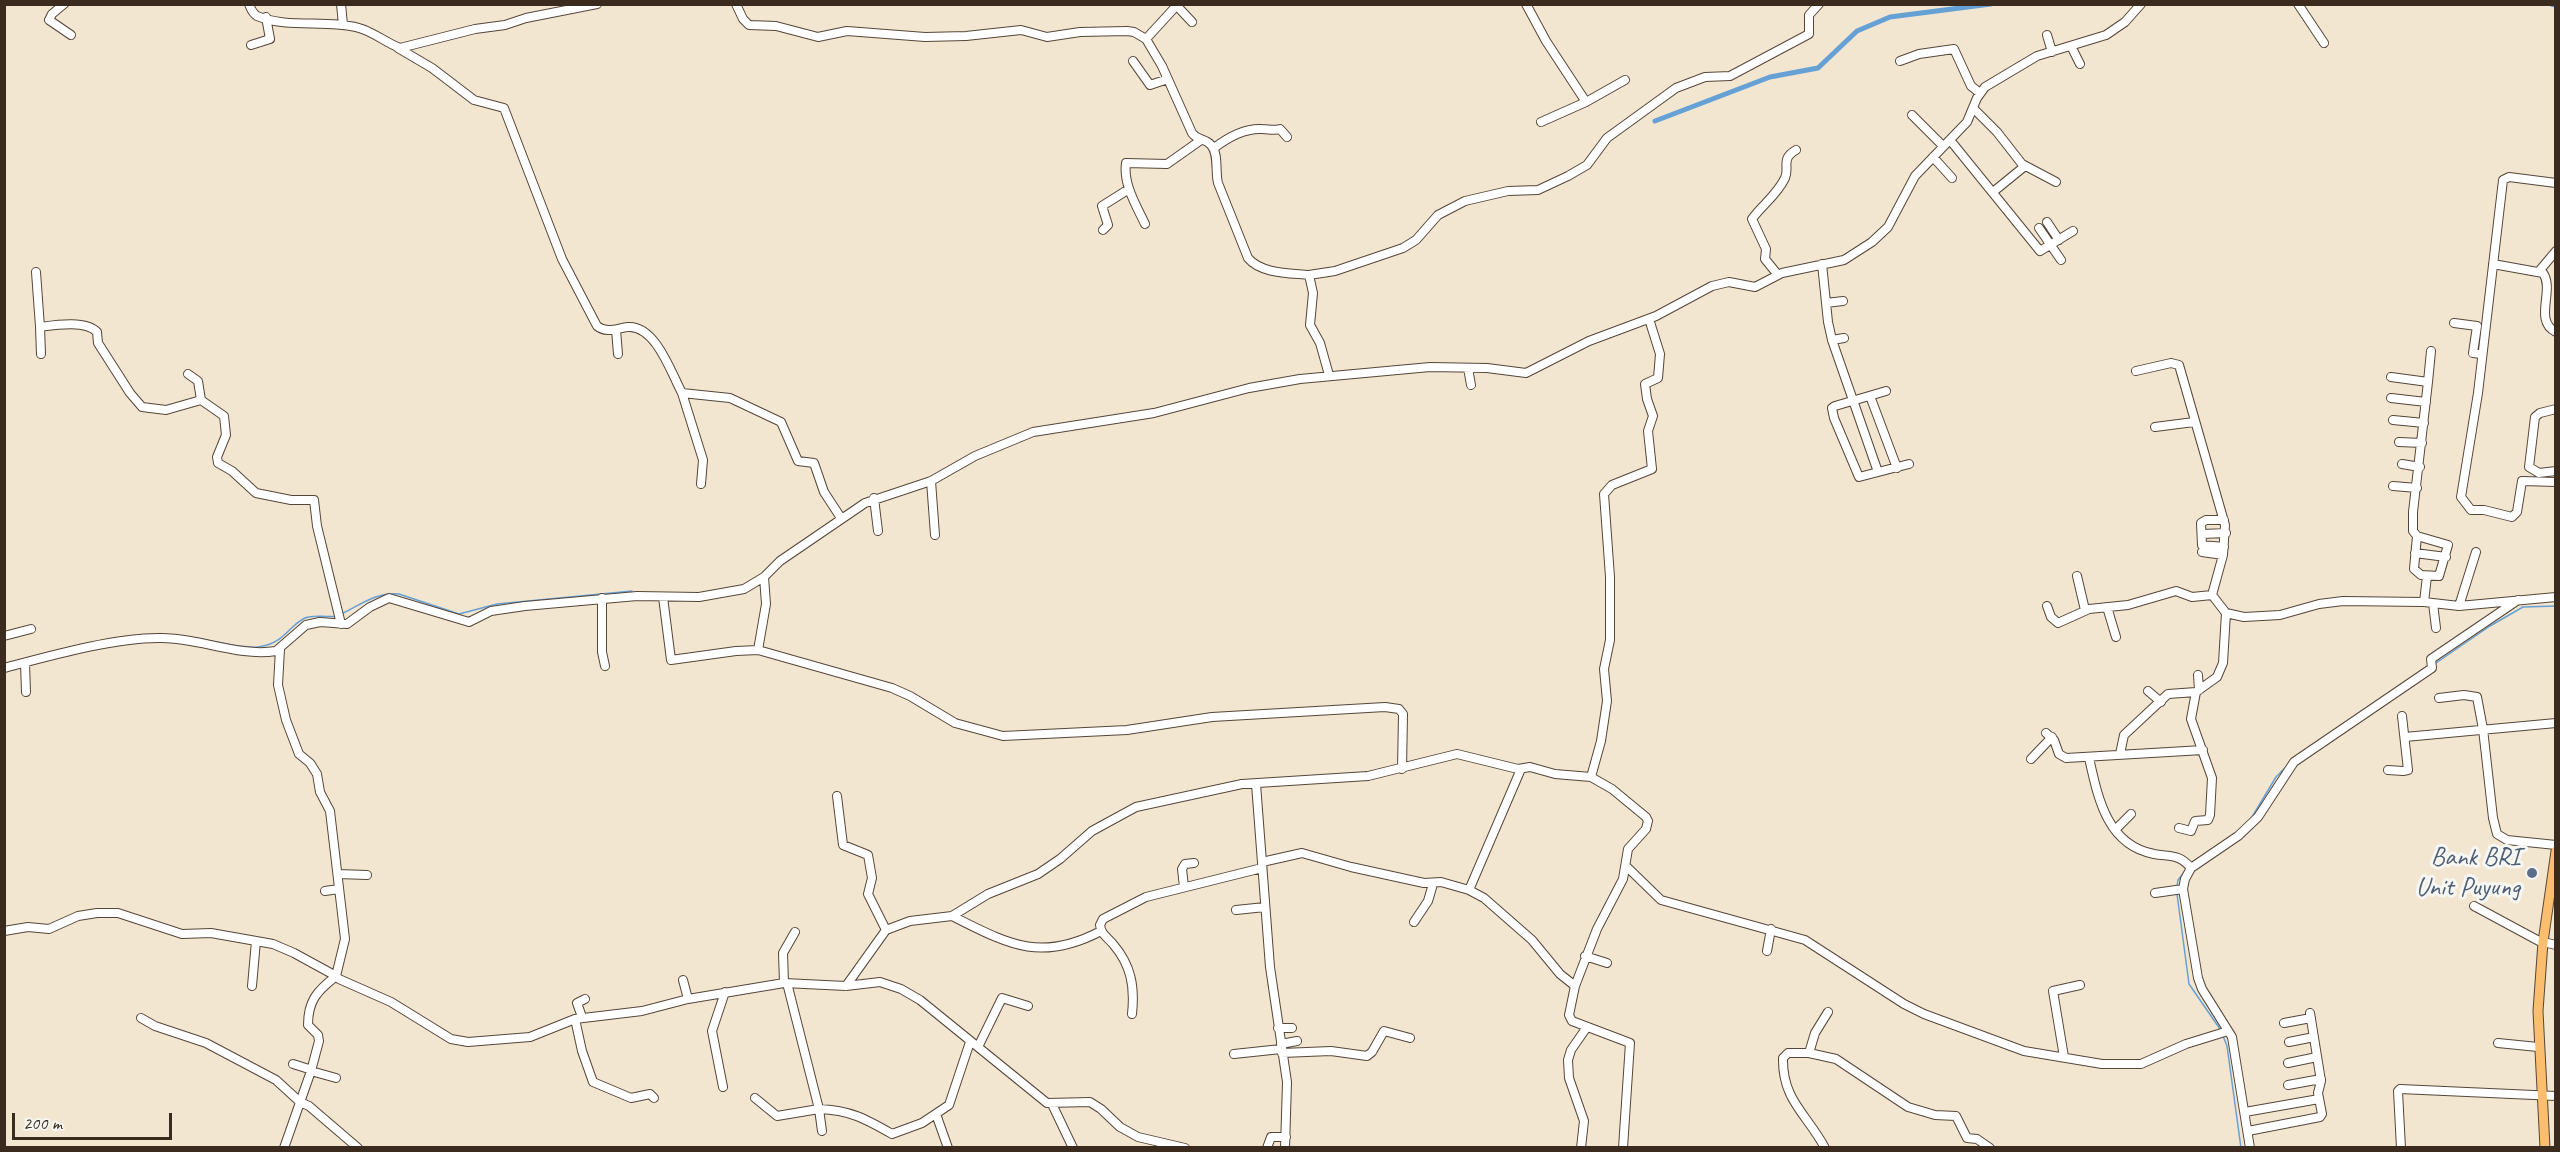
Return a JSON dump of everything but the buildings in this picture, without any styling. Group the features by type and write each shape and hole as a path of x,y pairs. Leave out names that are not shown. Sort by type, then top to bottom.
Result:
{"main road":[{"path":"2545,1148 2538,1047 2538,1011 2543,942 2556,851"}],"street":[{"path":"64,4 52,14 49,20 71,34"},
{"path":"249,4 254,14 266,17 287,21 343,25 370,32 447,79 474,100 504,108 572,282 597,326 603,330 633,327 645,334 666,358 682,393 703,460 701,484"},
{"path":"341,4 343,25"},
{"path":"398,48 475,29 505,25 526,18 597,4"},
{"path":"736,4 743,20 749,25 776,26 818,38 847,31 925,37 966,36 1010,29 1026,30 1042,37 1080,32 1134,32 1146,39 1192,133 1214,148 1218,183 1248,258 1259,266 1309,275 1335,271 1403,248 1416,240 1438,215 1466,201 1508,190 1538,190 1582,168 1607,138 1676,88 1705,77 1730,76 1809,34 1809,15 1819,4"},
{"path":"1526,4 1546,41 1586,102"},
{"path":"4,668 80,650 160,638 248,651 272,652 280,649 306,625 320,622 350,622 370,607 389,598 469,621 491,611 602,598 699,597 729,593 750,586 764,577 780,561 874,498 931,481 975,456 1033,432 1154,413 1250,388 1329,375 1430,367 1532,372 1589,341 1649,319 1720,283 1732,282 1755,286 1778,275 1851,256 1883,232 1893,219 1915,176 1967,122 1980,93 1991,81 2033,58 2106,35 2125,22 2141,4"},
{"path":"2298,4 2324,43"},
{"path":"1146,39 1177,5 1192,21"},
{"path":"250,45 270,39 266,17"},
{"path":"2047,35 2052,52"},
{"path":"2071,46 2080,64"},
{"path":"1900,61 1918,54 1954,49 1971,86 1980,93"},
{"path":"1133,61 1150,85 1168,80"},
{"path":"1541,122 1586,102 1625,80"},
{"path":"1974,109 2025,166 2056,182"},
{"path":"1912,115 1943,146"},
{"path":"1214,148 1229,137 1259,129 1271,131 1280,129 1287,137"},
{"path":"1145,224 1129,189 1125,174 1126,163 1167,164 1201,140"},
{"path":"1950,140 2040,251 2073,231"},
{"path":"1778,275 1765,259 1766,249 1752,219 1775,193 1786,176 1785,163 1790,153 1796,150"},
{"path":"1932,157 1952,178"},
{"path":"1993,192 2025,166"},
{"path":"2556,183 2504,178 2462,499 2471,510 2484,510 2512,517 2517,512 2522,481 2556,482"},
{"path":"1103,230 1108,225 1102,206 1129,189"},
{"path":"2047,222 2059,240"},
{"path":"2039,228 2061,260"},
{"path":"2540,270 2556,251"},
{"path":"1822,264 1832,340 1851,400 1878,472"},
{"path":"2493,264 2540,270 2547,279 2545,322 2549,329 2556,332"},
{"path":"36,272 41,354"},
{"path":"1309,275 1312,289 1310,325 1320,343 1329,375"},
{"path":"1826,303 1843,301"},
{"path":"1591,777 1601,741 1607,701 1605,669 1610,640 1610,577 1604,494 1606,489 1612,485 1652,469 1648,430 1653,416 1646,396 1645,384 1649,380 1658,378 1660,354 1649,319"},
{"path":"2454,323 2477,326 2473,353 2481,354"},
{"path":"40,327 55,325 93,328 97,332 98,344 141,407 166,410 201,400"},
{"path":"616,330 618,354"},
{"path":"1832,340 1844,338"},
{"path":"2417,536 2447,544 2449,548 2439,576 2427,576 2415,572 2417,536 2413,526 2431,351"},
{"path":"2136,371 2179,364 2224,520 2226,534 2212,595"},
{"path":"1468,368 1472,385"},
{"path":"188,374 198,381 201,400 224,416 226,435 217,457 218,463 232,471 256,493 291,500 314,500 317,526 341,623"},
{"path":"2391,377 2428,382"},
{"path":"1886,391 1851,400 1832,408 1834,418 1858,476 1862,477 1909,464"},
{"path":"682,393 730,398 781,422 797,461 814,463 824,492 841,518"},
{"path":"1870,396 1897,468"},
{"path":"2391,398 2426,402"},
{"path":"2556,409 2540,413 2535,417 2529,467 2539,473 2556,471"},
{"path":"2393,420 2424,423"},
{"path":"2155,427 2194,422"},
{"path":"2399,442 2422,443"},
{"path":"2402,464 2420,467"},
{"path":"931,481 935,535"},
{"path":"2393,486 2417,488"},
{"path":"874,498 878,531"},
{"path":"2201,561 2203,521 2224,520"},
{"path":"2202,534 2226,534"},
{"path":"2202,549 2223,551"},
{"path":"2459,606 2476,552"},
{"path":"2415,553 2446,557"},
{"path":"2077,576 2085,610"},
{"path":"2424,602 2427,576"},
{"path":"758,650 766,604 764,577"},
{"path":"2047,606 2051,617 2056,622 2085,610 2128,605 2178,590 2192,597 2212,595"},
{"path":"2212,595 2226,613 2244,617 2280,615 2330,602 2424,602 2459,606 2556,597"},
{"path":"663,597 670,660 758,650 892,688 923,703 955,723 993,735 1092,733 1223,716 1392,708 1401,710 1404,717 1402,769"},
{"path":"602,598 604,666"},
{"path":"2250,1148 2236,1051 2224,1033 2198,978 2179,889 2190,867 2251,825 2294,762 2432,664 2432,658 2518,600"},
{"path":"2433,603 2436,628"},
{"path":"2107,607 2116,637"},
{"path":"2120,754 2124,735 2170,693 2197,691 2215,679 2221,669 2226,613"},
{"path":"4,636 31,629"},
{"path":"280,649 278,685 286,720 299,754 314,769 320,792 330,811 345,943 336,977 319,990 309,1009 308,1025 318,1035 319,1041 284,1148"},
{"path":"25,663 26,692"},
{"path":"2179,828 2191,831 2195,821 2210,818 2212,778 2191,719 2198,675"},
{"path":"2148,691 2161,702"},
{"path":"2439,698 2476,697 2483,729 2493,818 2497,834 2506,840 2556,845"},
{"path":"2388,770 2408,770 2402,716"},
{"path":"2405,737 2556,723"},
{"path":"2031,759 2049,735 2061,756 2089,758 2120,754 2164,754 2203,750"},
{"path":"846,986 886,930 910,921 952,916 988,894 1038,874 1056,862 1092,831 1131,809 1239,785 1358,777 1402,769 1457,754 1521,769 1529,767 1555,774 1591,777 1612,789 1647,820 1646,829 1628,849 1622,882 1585,956 1575,986 1570,1017 1572,1021 1626,1039 1631,1044 1623,1148"},
{"path":"2089,758 2104,815 2115,830 2132,847 2153,854 2180,858 2190,867"},
{"path":"1469,890 1521,769"},
{"path":"1256,784 1265,907 1278,1028 1287,1082 1285,1148"},
{"path":"837,796 843,845 868,855 872,878 867,891 868,897 886,930"},
{"path":"2115,830 2131,814"},
{"path":"1132,1014 1134,987 1131,974 1118,950 1101,932 1100,925 1103,920 1127,905 1302,853 1351,867 1433,884 1441,882 1469,890 1484,898 1532,940 1560,974 1575,986"},
{"path":"1184,887 1182,869 1185,864 1194,863"},
{"path":"1626,866 1661,900 1771,929 1809,943 1886,994 1924,1014 2013,1048 2102,1064 2140,1064 2186,1044 2224,1033"},
{"path":"338,874 367,875"},
{"path":"1414,922 1428,901 1433,884"},
{"path":"325,891 339,889"},
{"path":"2155,893 2179,889"},
{"path":"2474,906 2543,942 2556,945"},
{"path":"1236,910 1265,907"},
{"path":"4,931 28,927 49,929 78,916 109,912 132,916 179,934 211,933 273,945 294,953 336,977 391,1002 459,1041 530,1037 579,1018 642,1011 688,999 786,983 846,986 877,982 902,989 920,1000 1045,1101 1052,1104 1093,1104 1120,1127 1138,1137 1185,1148"},
{"path":"952,916 999,939 1028,948 1057,946 1101,932"},
{"path":"1767,951 1771,929"},
{"path":"795,932 783,953 786,983 819,1109 822,1131"},
{"path":"252,986 256,941"},
{"path":"1585,956 1607,963"},
{"path":"683,980 688,999"},
{"path":"2064,1057 2053,991 2080,985"},
{"path":"723,1088 712,1031 725,992"},
{"path":"978,1047 1002,998 1028,1006"},
{"path":"585,999 577,1003 582,1051 593,1081 630,1098 650,1094 654,1098"},
{"path":"1809,1053 1815,1033 1828,1012"},
{"path":"2248,1131 2320,1116 2322,1113 2319,1099 2321,1079 2310,1015 2284,1023"},
{"path":"141,1018 155,1026 216,1048 276,1080 353,1142 364,1148"},
{"path":"1581,1148 1584,1121 1569,1078 1569,1057 1587,1027"},
{"path":"1278,1028 1292,1028"},
{"path":"1234,1054 1281,1049 1331,1051 1365,1056 1372,1052 1384,1031 1410,1038"},
{"path":"2289,1042 2314,1037"},
{"path":"1281,1049 1297,1041"},
{"path":"756,1098 777,1116 819,1109 849,1113 870,1120 895,1134 936,1114 951,1102 963,1057 970,1042"},
{"path":"2498,1043 2538,1047"},
{"path":"1825,1148 1790,1097 1783,1071 1783,1058 1787,1054 1809,1053 1843,1062 1908,1107 1935,1115 1954,1116 1967,1138 1977,1139 1990,1148"},
{"path":"2288,1063 2317,1057"},
{"path":"293,1064 336,1078"},
{"path":"2288,1085 2321,1079"},
{"path":"2401,1148 2398,1091 2400,1089 2556,1096"},
{"path":"2245,1112 2319,1099"},
{"path":"1052,1104 1073,1148"},
{"path":"936,1114 948,1148"},
{"path":"1267,1148 1271,1137 1286,1137"}],"waterway":[{"path":"1655,121 1770,77 1818,68 1857,31 1890,17 1991,4"},
{"path":"2551,6 2556,7"},
{"path":"341,614 369,600 391,594 399,594 459,614 497,604 632,591"},
{"path":"2436,663 2490,626 2523,607 2556,606"},
{"path":"194,638 242,647 258,647 280,639 305,618 337,616"},
{"path":"134,636 171,635"},
{"path":"2252,817 2276,777 2288,765"},
{"path":"2198,859 2207,853"},
{"path":"2177,886 2178,880 2186,870"},
{"path":"2177,894 2189,984 2220,1029"},
{"path":"2223,1036 2227,1046 2241,1148"}],"place":[{"name":"Bank BRI Unit Puyung","path":"2532,873"}]}
